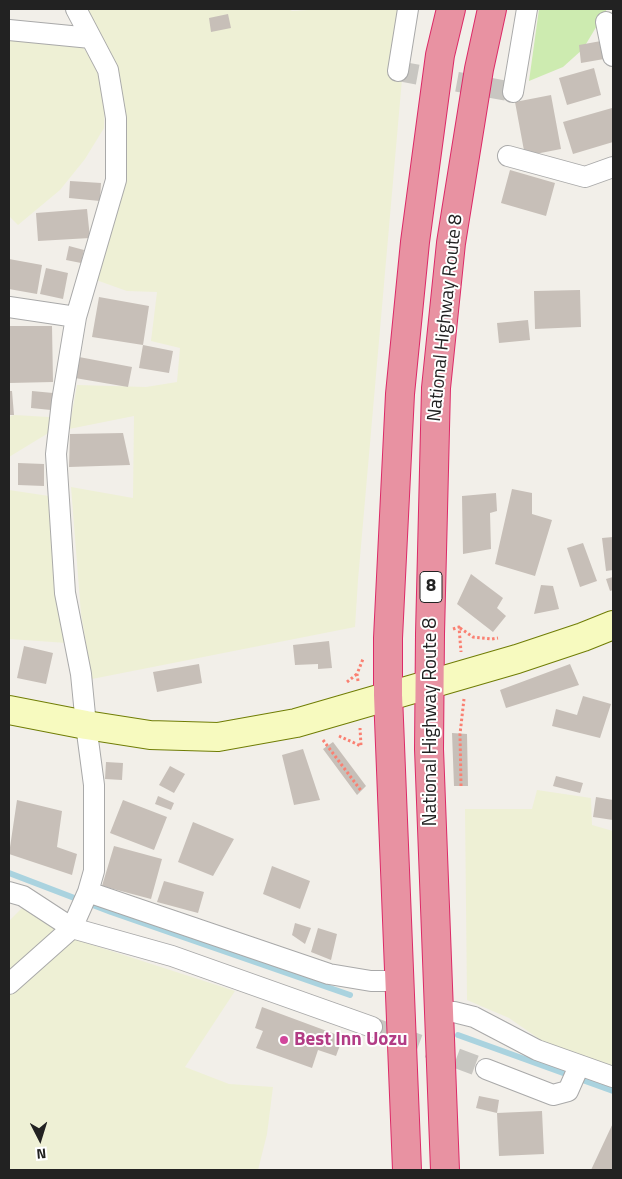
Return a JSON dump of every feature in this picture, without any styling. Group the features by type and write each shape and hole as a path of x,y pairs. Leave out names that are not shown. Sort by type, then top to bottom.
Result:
{"highway":[{"name":"National Highway Route 8","path":"407,1170 388,695 388,638 400,394 414,242 440,55 450,9"},
{"name":"National Highway Route 8","path":"445,1170 429,749 436,388 451,243 479,69 492,9"}],"main road":[{"path":"9,710 86,726 150,735 218,736 296,723 517,659 613,625"}],"street":[{"path":"9,984 72,928 88,892 94,871 94,785 86,726 82,674 65,593 56,454 62,402 76,317 116,180 116,118 108,70 76,9"},
{"path":"398,71 408,9"},
{"path":"513,92 527,9"},
{"path":"606,22 613,56"},
{"path":"9,30 91,38"},
{"path":"508,156 585,177 613,167"},
{"path":"9,307 76,317"},
{"path":"9,892 23,896 72,928 172,956 372,1028"},
{"path":"88,892 329,974 371,981 399,982"},
{"path":"438,1011 454,1012 474,1017 537,1050 613,1077"},
{"path":"486,1069 553,1095 568,1091 579,1066"}],"path":[{"path":"460,628 473,637 492,639 501,637"},
{"path":"345,684 357,674"},
{"path":"460,734 461,786"},
{"path":"328,746 362,792"}],"green space":[{"path":"84,9 289,9 292,11 399,9 402,79 355,627 92,679 81,614 71,487 133,498 134,416 69,429 77,385 146,387 177,382 180,348 151,341 157,292 127,291 96,280 116,218 122,176"},
{"path":"539,9 607,9 583,49 563,67 529,81"},
{"path":"9,38 82,46 100,72 105,102 104,128 85,159 60,190 18,225 9,216"},
{"path":"14,415 49,417 50,432 9,457 9,417"},
{"path":"9,490 49,496 67,643 9,639"},
{"path":"537,790 591,798 592,825 613,831 613,1067 548,1045 509,1018 467,1000 465,809 532,809"},
{"path":"26,904 60,929 9,975 9,921"},
{"path":"71,938 235,991 185,1067 229,1084 273,1087 267,1134 258,1170 9,1170 9,991"}],"building":[{"path":"228,14 231,28 211,32 209,18"},
{"path":"601,41 604,59 581,63 579,45"},
{"path":"594,68 601,95 567,105 559,78"},
{"path":"551,95 561,149 525,156 515,102"},
{"path":"612,108 613,142 573,154 563,122"},
{"path":"510,170 555,183 546,216 501,203"},
{"path":"70,181 101,183 100,201 69,198"},
{"path":"87,209 90,238 38,241 36,213"},
{"path":"69,246 84,250 81,263 66,260"},
{"path":"9,259 42,265 37,294 9,289"},
{"path":"46,268 68,273 63,299 40,294"},
{"path":"580,290 581,327 535,329 534,291"},
{"path":"99,297 149,306 143,345 92,337"},
{"path":"528,320 530,340 499,343 497,323"},
{"path":"9,326 52,326 53,382 9,383"},
{"path":"143,345 173,351 169,373 139,368"},
{"path":"79,357 132,367 128,387 75,378"},
{"path":"9,391 12,391 14,415 9,415"},
{"path":"32,391 53,393 51,410 31,408"},
{"path":"123,433 130,465 69,467 70,434"},
{"path":"18,463 44,464 44,486 18,485"},
{"path":"512,489 532,493 532,514 552,520 535,576 495,564"},
{"path":"496,493 497,511 490,513 491,549 463,554 462,496"},
{"path":"613,537 613,570 606,571 602,538"},
{"path":"583,543 597,581 580,587 567,548"},
{"path":"471,574 503,598 497,608 506,616 493,632 457,604"},
{"path":"613,577 613,590 610,591 606,579"},
{"path":"541,585 553,586 559,609 534,614"},
{"path":"329,641 332,668 318,669 318,664 295,665 293,645"},
{"path":"24,646 53,653 46,684 17,678"},
{"path":"199,664 202,683 157,692 153,672"},
{"path":"570,664 579,685 506,708 500,690"},
{"path":"583,696 611,704 600,738 552,726 556,709 577,715"},
{"path":"452,733 467,734 468,786 454,786"},
{"path":"333,742 366,786 357,795 323,749"},
{"path":"303,749 320,800 294,805 282,755"},
{"path":"106,762 123,763 122,780 105,779"},
{"path":"170,766 185,774 174,793 159,785"},
{"path":"556,776 583,783 580,793 553,786"},
{"path":"158,796 174,803 171,810 155,804"},
{"path":"596,797 613,800 613,820 593,817"},
{"path":"17,800 62,811 57,847 77,854 72,875 9,854"},
{"path":"123,800 167,817 154,850 110,833"},
{"path":"193,822 234,839 213,876 178,862"},
{"path":"114,846 162,859 151,899 102,886"},
{"path":"272,866 310,881 300,909 263,894"},
{"path":"164,881 204,892 198,913 157,902"},
{"path":"295,923 311,928 305,944 292,935"},
{"path":"318,928 337,934 331,960 311,952"},
{"path":"262,1007 343,1037 336,1056 318,1050 312,1068 256,1048 263,1031 255,1028"},
{"path":"479,1096 499,1100 497,1113 476,1108"},
{"path":"542,1111 544,1154 499,1156 497,1113"},
{"path":"613,1123 613,1170 591,1170"}],"waterway":[{"path":"9,873 111,912 350,995"},
{"path":"458,1035 613,1091"}],"tunnel":[{"path":"398,71 513,92"},
{"path":"372,1027 486,1069"}],"place":[{"name":"Best Inn Uozu","path":"284,1040"}]}
